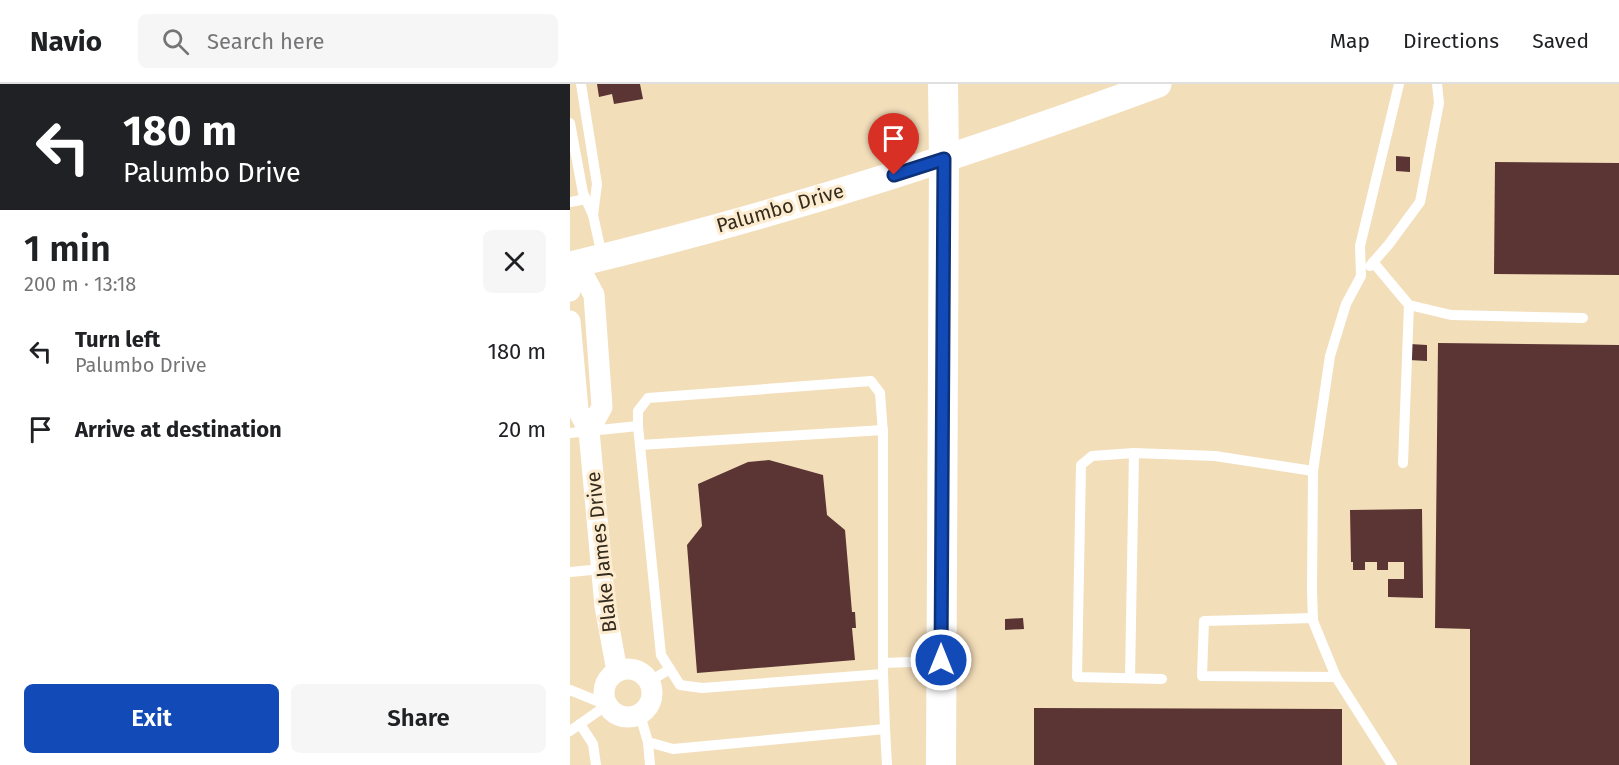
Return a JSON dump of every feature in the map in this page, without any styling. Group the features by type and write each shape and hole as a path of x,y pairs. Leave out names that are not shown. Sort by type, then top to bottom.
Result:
{"main road":[{"path":"941,765 943,84"}],"street":[{"name":"Palumbo Drive","path":"583,262 682,237 916,169 1158,84"},
{"path":"570,291 583,262"},
{"name":"Blake James Drive","path":"580,432 602,407 594,295 583,262"},
{"name":"Blake James Drive","path":"570,321 580,432 602,569 605,606 617,671"},
{"path":"635,669 650,681 653,691 652,700 648,709 640,715 631,718 622,717 607,705 604,696 605,686 609,678 617,671 635,669"}],"lane":[{"path":"580,84 597,183 583,262"},
{"path":"1361,276 1360,246 1399,84"},
{"path":"1392,765 1336,676 1313,618 1313,471 1330,356 1346,304 1361,276 1389,244 1420,202 1438,103 1437,84"},
{"path":"570,123 583,193 593,215"},
{"path":"570,202 586,200"},
{"path":"1373,262 1409,305 1451,315 1583,318"},
{"path":"1403,463 1409,305"},
{"path":"887,765 883,669 883,430 880,393 871,381 648,398 638,411 638,426 661,655 680,685 702,688 883,669 941,660"},
{"path":"580,432 638,426"},
{"path":"640,445 883,430"},
{"path":"1162,680 1077,677 1081,465 1092,456 1134,453 1215,456 1313,471"},
{"path":"1130,678 1134,453"},
{"path":"570,572 602,569"},
{"path":"1313,618 1204,621 1202,676 1336,676"},
{"path":"650,681 670,669"},
{"path":"570,690 607,705"},
{"path":"570,731 607,705"},
{"path":"640,715 648,742 650,765"},
{"path":"580,724 593,744 596,765"},
{"path":"648,742 673,749 885,729"}],"building":[{"path":"597,84 640,84 643,99 614,104 612,94 599,97"},
{"path":"1396,156 1410,157 1410,172 1396,171"},
{"path":"1495,162 1619,163 1619,275 1494,274"},
{"path":"1438,343 1619,345 1619,765 1470,765 1470,629 1435,628"},
{"path":"1410,344 1427,345 1427,361 1409,360"},
{"path":"769,460 823,475 827,515 845,530 852,612 855,612 856,628 852,628 855,660 697,673 687,545 702,526 698,484 748,462"},
{"path":"1422,509 1423,598 1388,597 1388,579 1404,579 1404,562 1388,562 1388,570 1377,570 1377,562 1365,562 1365,570 1353,570 1350,510"},
{"path":"1023,618 1024,629 1005,630 1005,619"},
{"path":"1034,708 1342,709 1342,765 1034,765"}],"route":[{"path":"894,175 944,159 941,660"}]}
